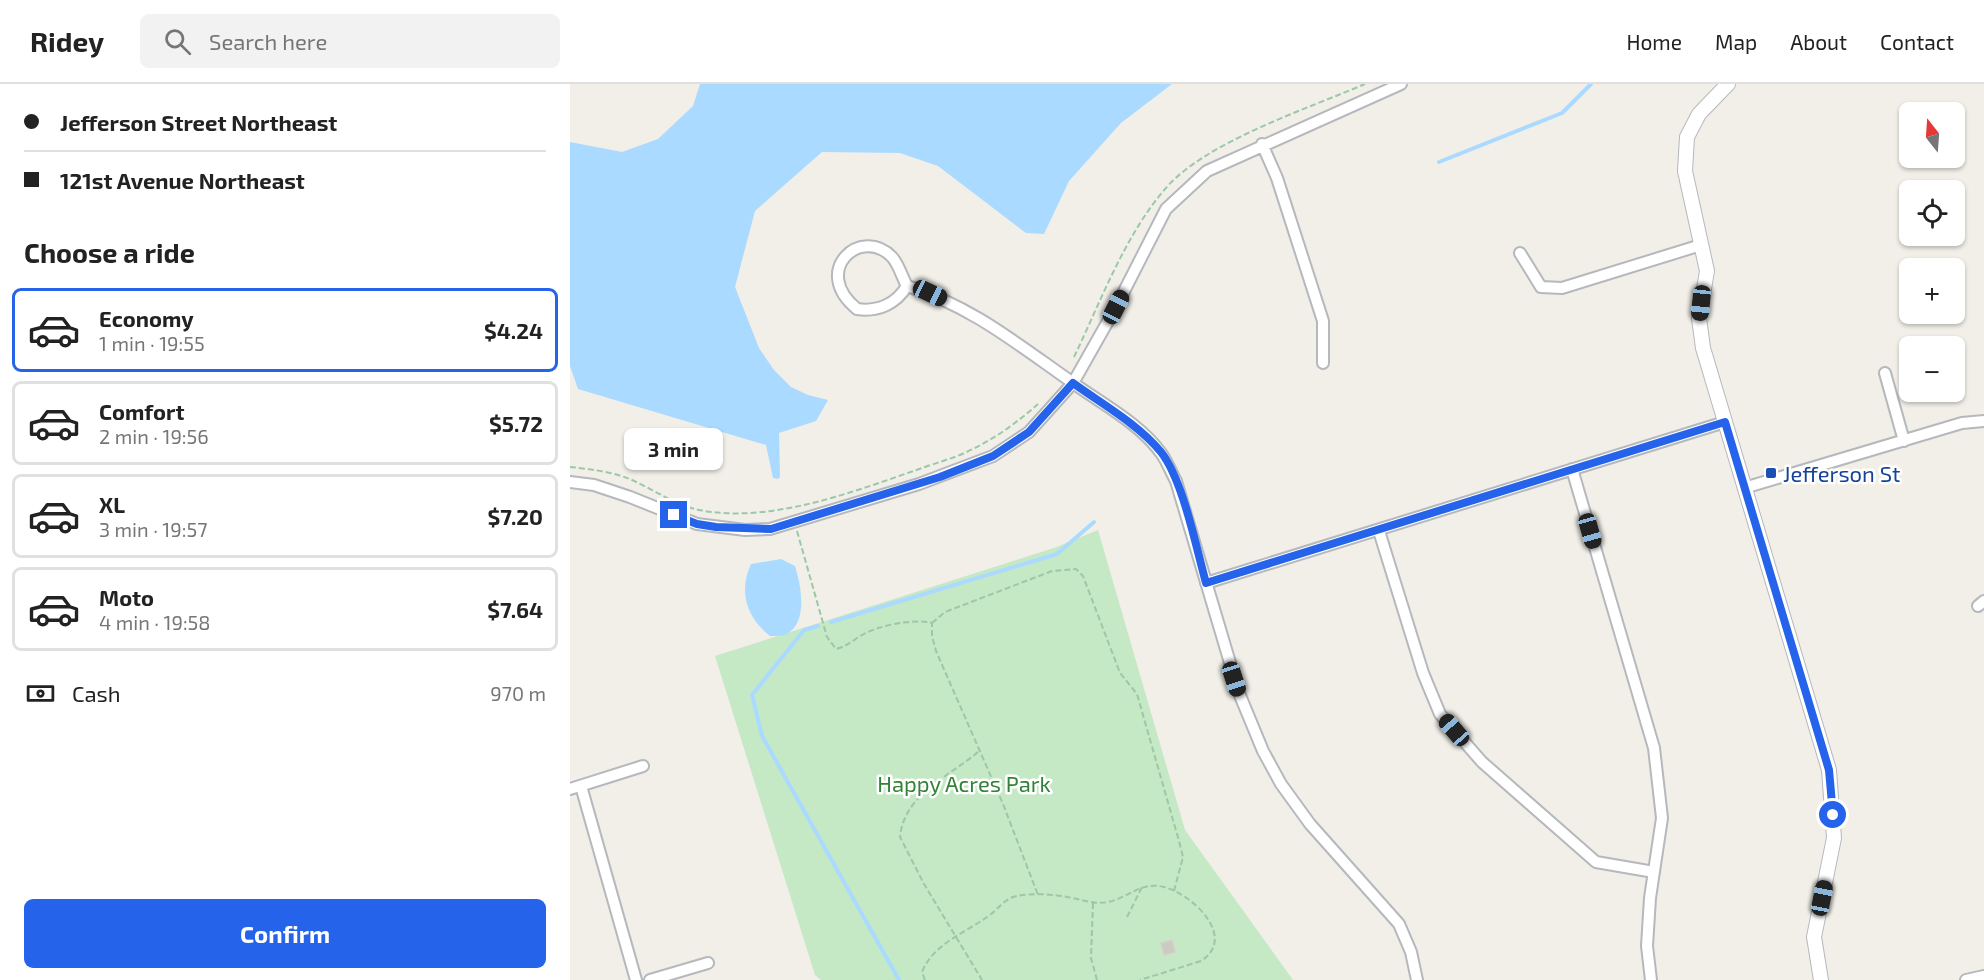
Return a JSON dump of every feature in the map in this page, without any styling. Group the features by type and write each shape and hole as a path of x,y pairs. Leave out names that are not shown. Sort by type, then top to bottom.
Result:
{"street":[{"path":"570,482 594,485 697,524 745,530 771,529 940,477 993,456 1029,432 1073,383 1116,307 1166,209 1207,171 1262,144 1401,84"},
{"path":"1728,84 1699,114 1687,137 1685,171 1707,271 1699,318 1703,348 1829,770 1834,838 1814,937 1821,980"},
{"path":"1262,144 1277,178 1323,321 1323,363"},
{"path":"907,286 902,294 880,308 857,309 840,291 836,276 841,262 859,248 868,245 890,255 907,286 964,309 1005,333 1147,438 1162,453 1176,481 1239,693 1263,752 1281,784 1310,824 1399,924 1411,952 1418,980"},
{"path":"1520,254 1541,287 1562,288 1701,245"},
{"path":"1886,373 1904,441"},
{"path":"1744,488 1962,423 1984,421"},
{"path":"1206,583 1725,422"},
{"path":"1572,469 1654,748 1662,818 1647,946 1651,980"},
{"path":"1379,531 1423,673 1440,714 1482,762 1596,862 1654,872"},
{"path":"636,980 576,787 643,766"},
{"path":"650,980 708,963"},
{"path":"1966,980 1984,976"}],"path":[{"path":"1063,376 1136,228 1166,188 1193,165 1236,140 1365,84"},
{"path":"570,466 629,479 696,510 734,516 761,514 793,509 955,457 981,446 1014,425 1045,398"},
{"path":"795,522 827,637 836,649 858,637 905,621 920,620 932,623"},
{"path":"1038,896 936,651 932,636 932,623 945,612 1052,571 1076,569 1083,576 1119,673 1137,694 1183,857 1174,891"},
{"path":"979,751 923,793 901,830 903,847 982,980"},
{"path":"925,980 922,972 930,957 956,937 990,916 1007,899 1018,896 1065,896 1093,903 1109,902 1152,885 1174,891 1194,904 1205,915 1215,931 1215,943 1210,955 1201,961 1140,980"},
{"path":"1127,917 1143,887"},
{"path":"1093,903 1091,958 1097,980"}],"green space":[{"name":"Happy Acres Park","path":"1098,530 1185,830 1293,980 821,980 815,975 715,656 1054,548"}],"water":[{"path":"700,84 1172,84 1121,123 1069,181 1044,234 1026,233 938,166 900,153 822,152 755,211 735,287 759,348 774,370 791,387 808,395 828,400 816,421 779,433 780,477 778,479 773,478 766,445 578,389 570,366 570,142 622,152 658,139 693,106"},
{"path":"781,559 795,566 801,593 800,613 793,630 785,635 770,636 750,613 745,585 751,564"}],"building":[{"path":"1172,940 1175,952 1164,955 1161,943"}],"waterway":[{"path":"1439,162 1562,113 1591,84"},
{"path":"831,622 1057,554 1094,522"},
{"path":"818,626 804,630 752,695 762,736 899,980"}],"place":[{"name":"Jefferson St","path":"1771,473"}],"route":[{"path":"674,515 697,524 716,527 745,530 771,529 940,477 993,456 1029,432 1073,383 1112,410 1162,453 1176,481 1206,583 1725,422 1829,770 1833,815"}]}
